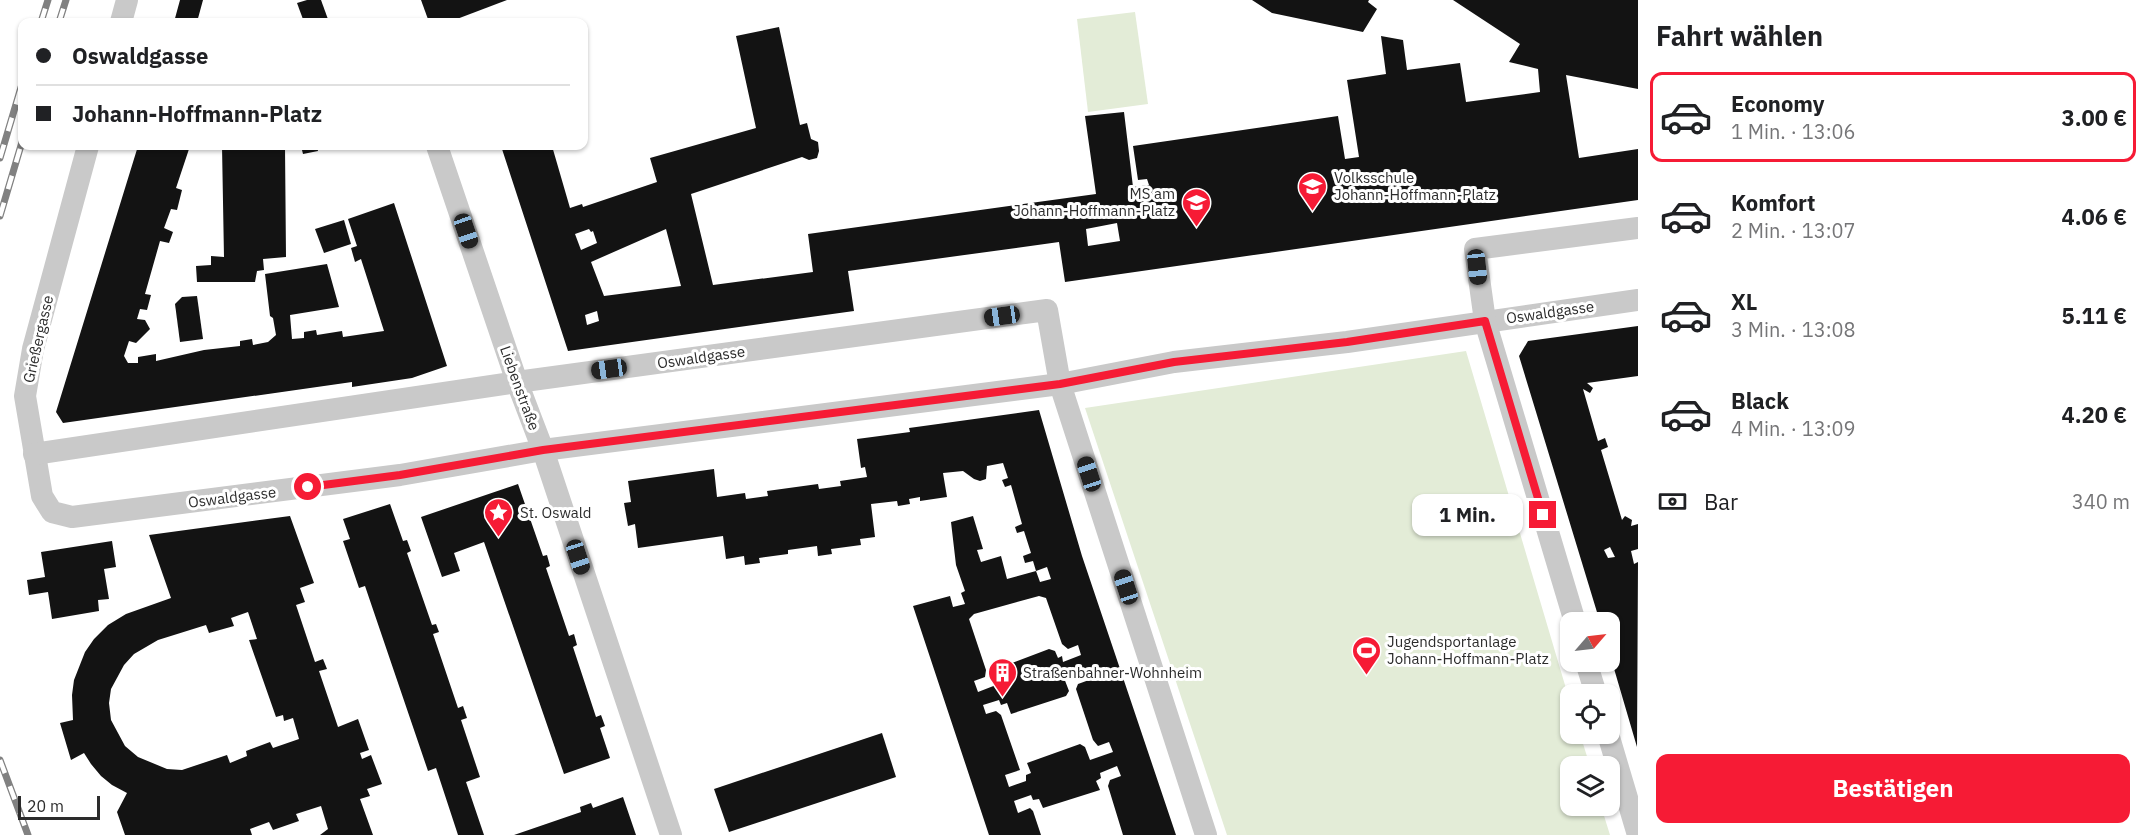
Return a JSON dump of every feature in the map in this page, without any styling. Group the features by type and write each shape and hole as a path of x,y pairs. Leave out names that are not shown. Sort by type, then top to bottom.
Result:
{"street":[{"path":"122,18 127,0"},
{"name":"Grießergasse","path":"72,517 52,512 42,496 25,396 33,349 87,150"},
{"name":"Liebenstraße","path":"437,150 517,382 543,450 671,835"},
{"path":"1572,612 1485,321 1475,249 1638,228"},
{"name":"Oswaldgasse","path":"72,517 400,475 543,450 1060,384 1174,362 1347,342 1638,300"},
{"name":"Oswaldgasse","path":"34,453 517,382 1047,310 1060,384"},
{"path":"1060,384 1206,835"},
{"path":"1611,744 1638,835"}],"green space":[{"path":"1135,12 1148,104 1088,112 1077,19"},
{"name":"Jugendsportanlage Johann-Hoffmann-Platz","path":"1466,351 1565,684 1560,684 1560,744 1583,744 1587,756 1560,756 1560,816 1604,816 1610,835 1227,835 1085,408"}],"building":[{"path":"180,0 203,0 198,18 175,18"},
{"path":"321,0 328,18 303,18 297,3"},
{"path":"421,0 507,0 460,18 428,18"},
{"path":"1252,0 1369,0 1368,2 1377,9 1363,32 1272,13"},
{"path":"1453,0 1638,0 1638,89 1566,75 1579,158 1638,149 1638,200 1065,282 1059,242 848,271 854,311 568,351 502,150 553,150 570,208 582,204 583,207 657,182 650,158 756,128 736,36 779,27 800,125 807,123 811,139 818,142 819,151 817,158 809,160 802,157 691,194 713,285 813,272 808,234 1096,194 1085,116 1124,112 1133,187 1149,185 1147,179 1138,180 1133,146 1338,116 1345,159 1359,157 1347,80 1386,74 1381,36 1403,40 1407,70 1460,63 1466,102 1540,92 1538,69 1509,62 1520,44","holes":["1117,223 1120,241 1088,246 1086,229","589,229 593,231 597,243 581,250 575,234","666,229 681,286 604,296 591,262","597,311 599,321 587,325 585,315"]},
{"path":"137,150 189,150 176,188 182,190 177,210 171,209 164,228 173,232 169,243 160,241 145,294 151,295 147,310 140,309 137,319 145,320 150,329 136,343 129,341 124,356 128,363 138,363 138,357 156,354 156,361 204,350 240,346 240,341 252,339 253,345 268,342 276,335 273,318 270,316 265,274 327,264 339,307 290,315 292,339 304,338 304,332 316,330 317,335 342,331 343,337 384,331 361,259 355,262 351,248 357,246 348,219 394,203 447,366 412,378 352,387 352,382 63,423 56,412"},
{"path":"222,150 285,150 286,257 263,259 264,270 257,271 255,282 197,282 196,266 211,265 211,256 224,257"},
{"path":"302,150 318,150 318,151 303,154"},
{"path":"344,220 351,244 324,253 315,229"},
{"path":"197,296 203,339 180,342 175,304 182,297"},
{"path":"1638,326 1638,376 1587,383 1593,388 1590,393 1583,389 1598,441 1605,438 1608,447 1601,450 1622,520 1625,516 1632,520 1631,526 1638,524 1638,549 1631,551 1634,564 1638,562 1637,747 1615,672 1620,672 1620,612 1597,612 1519,356 1528,341","holes":["1610,547 1615,557 1608,558 1604,550"]},
{"path":"1039,410 1082,556 1176,835 1123,835 1108,786 1110,780 1121,776 1117,766 1100,773 1101,778 1096,781 1100,790 1043,808 1039,799 1033,800 1031,795 1014,801 1018,813 1030,808 1033,811 1041,835 989,835 913,606 950,596 953,607 965,604 961,593 965,591 956,565 951,522 973,516 983,549 977,550 981,562 1001,556 1007,579 1036,571 1033,561 1025,563 1023,556 1031,553 1024,531 1017,533 1015,527 1022,524 1011,485 1005,487 1002,480 1008,478 1003,463 987,466 986,479 980,481 963,471 943,473 947,497 920,501 920,497 909,499 910,504 898,506 897,501 871,504 875,537 860,539 861,545 831,549 832,554 818,556 817,546 788,550 788,554 759,558 760,563 745,565 744,556 726,559 723,536 638,548 635,524 628,526 624,503 631,502 628,481 714,469 717,497 745,493 746,499 768,496 767,491 818,484 819,489 841,486 840,481 867,477 865,467 861,468 857,439 910,432 909,428","holes":["1047,567 1051,579 1040,582 1036,571","1039,596 1046,598 1062,644 1068,649 1078,645 1081,655 1063,662 1062,656 1058,658 1055,651 1049,649 996,669 998,677 994,679 996,685 978,692 974,681 985,677 986,670 969,619 974,614","1085,670 1089,680 1078,684 1076,689 1093,740 1098,746 1109,742 1113,752 1090,760 1085,747 1080,744 1027,763 1031,773 1026,775 1026,781 1009,787 1005,775 1020,770 1001,715 996,711 986,714 983,705 999,700 1001,705 1007,703 1011,714 1066,696 1069,691 1064,678"]},
{"path":"518,484 543,556 547,555 550,566 546,568 569,636 574,634 577,645 573,647 596,717 601,715 605,726 600,728 610,758 564,774 484,542 454,553 460,571 442,577 421,517"},
{"path":"390,504 403,541 407,540 411,551 407,553 432,625 436,624 439,632 433,634 458,708 463,706 467,718 461,720 480,777 466,782 484,835 458,835 436,768 428,771 365,586 359,588 343,541 350,539 343,519"},
{"path":"290,516 314,583 300,588 305,602 296,605 315,662 323,659 327,669 319,671 338,727 358,719 369,750 360,753 362,759 371,755 382,784 367,789 370,796 360,799 373,835 320,835 328,829 321,806 296,814 299,821 273,830 269,822 250,829 252,835 125,835 117,812 127,793 101,776 84,753 71,760 60,723 73,720 74,680 85,652 94,639 108,625 126,614 171,598 149,535","holes":["248,612 257,639 249,640 276,717 283,715 284,721 293,718 299,739 273,748 270,742 246,751 247,756 230,763 227,755 182,770 167,769 138,757 125,746 111,720 109,703 111,689 124,665 134,654 158,640 206,625 209,633 234,626 231,618"]},
{"path":"112,541 116,567 104,569 109,599 98,600 99,611 52,619 48,592 29,595 27,580 45,577 41,552"},
{"path":"882,733 896,777 729,832 714,789"},
{"path":"623,797 636,835 514,835 581,812 580,807 591,803 593,808"}],"railway":[{"path":"42,18 48,0"},
{"path":"60,18 66,0"},
{"path":"0,158 18,97"},
{"path":"0,216 20,150"},
{"path":"0,760 28,835"}],"place":[{"name":"Volksschule Johann-Hoffmann-Platz","path":"1313,212"},
{"name":"MS am Johann-Hoffmann-Platz","path":"1196,228"},
{"name":"St. Oswald","path":"499,538"},
{"name":"Jugendsportanlage Johann-Hoffmann-Platz","path":"1366,676"},
{"name":"Straßenbahner-Wohnheim","path":"1002,698"}],"route":[{"path":"308,487 400,475 543,450 1060,384 1174,362 1347,342 1485,321 1543,515"}]}
